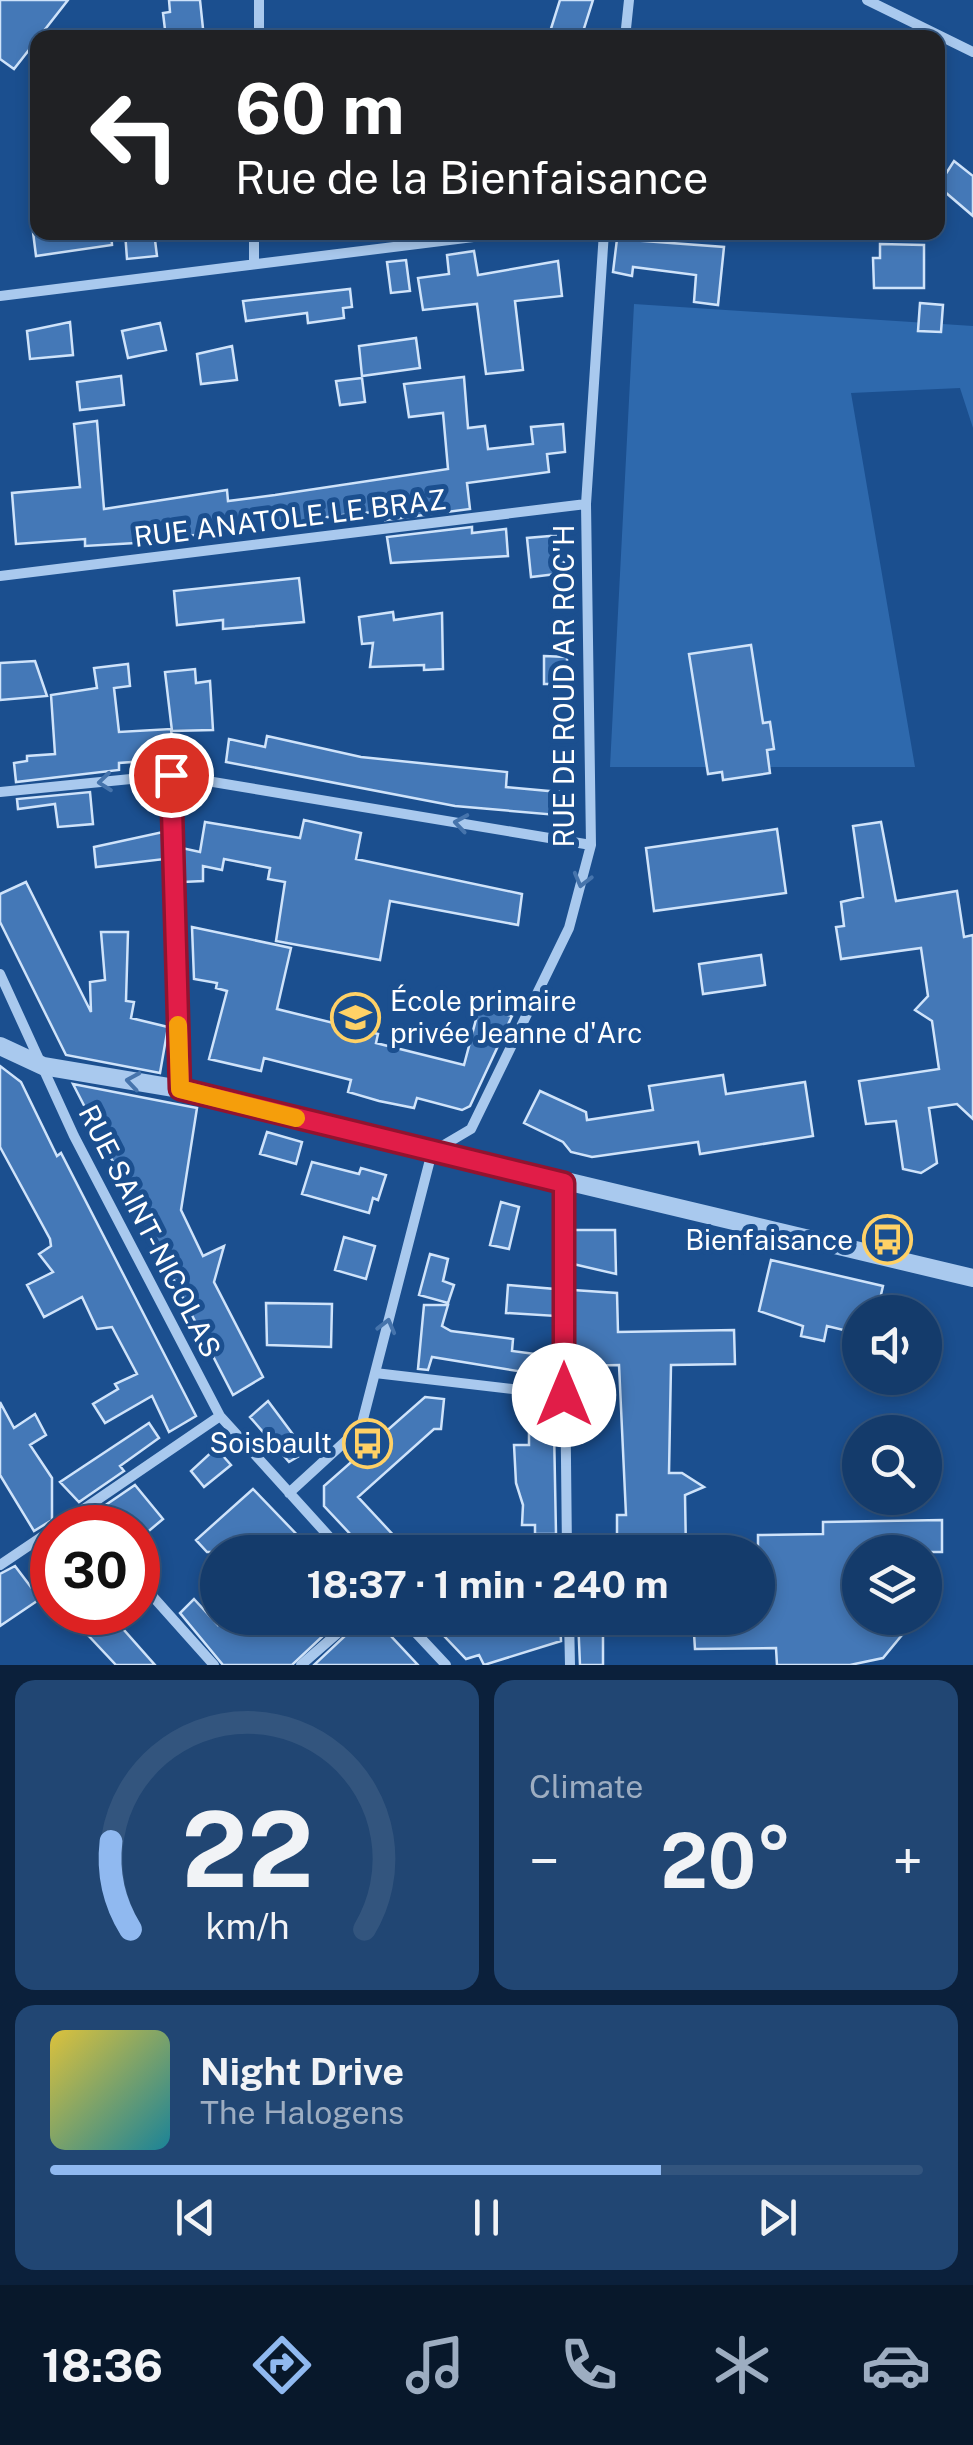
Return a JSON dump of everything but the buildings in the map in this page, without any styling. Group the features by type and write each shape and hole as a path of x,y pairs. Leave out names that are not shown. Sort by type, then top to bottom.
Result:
{"street":[{"path":"258,0 260,30"},
{"path":"626,30 628,0"},
{"path":"867,0 928,30"},
{"path":"945,38 973,52"},
{"path":"254,240 254,263"},
{"path":"0,296 447,240"},
{"name":"RUE DE ROUD AR ROC'H","path":"432,1152 471,1129 568,928 591,844 586,504 603,240"},
{"name":"RUE ANATOLE LE BRAZ","path":"0,576 586,504"},
{"path":"0,792 171,775 591,844"},
{"path":"171,775 180,1089"},
{"name":"RUE SAINT-NICOLAS","path":"0,974 82,1152 220,1416 328,1535"},
{"path":"0,1046 43,1066 180,1089 973,1278"},
{"path":"289,1493 362,1427 432,1152"},
{"path":"564,1183 567,1535"},
{"path":"374,1373 564,1395"},
{"path":"90,1505 220,1416"},
{"path":"0,1565 30,1545"},
{"path":"160,1605 214,1665"},
{"path":"302,1665 336,1635"},
{"path":"418,1635 446,1665"},
{"path":"569,1635 570,1665"}],"shaded area":[{"path":"634,304 973,326 973,428 960,388 851,393 915,767 610,767"}],"slow traffic":[{"path":"178,1025 180,1089 296,1118"}],"place":[{"name":"École primaire privée Jeanne d'Arc","path":"355,1017"},
{"name":"Bienfaisance","path":"888,1240"},
{"name":"Soisbault","path":"367,1443"}],"route":[{"path":"171,775 180,1089 564,1183 564,1395"}]}
